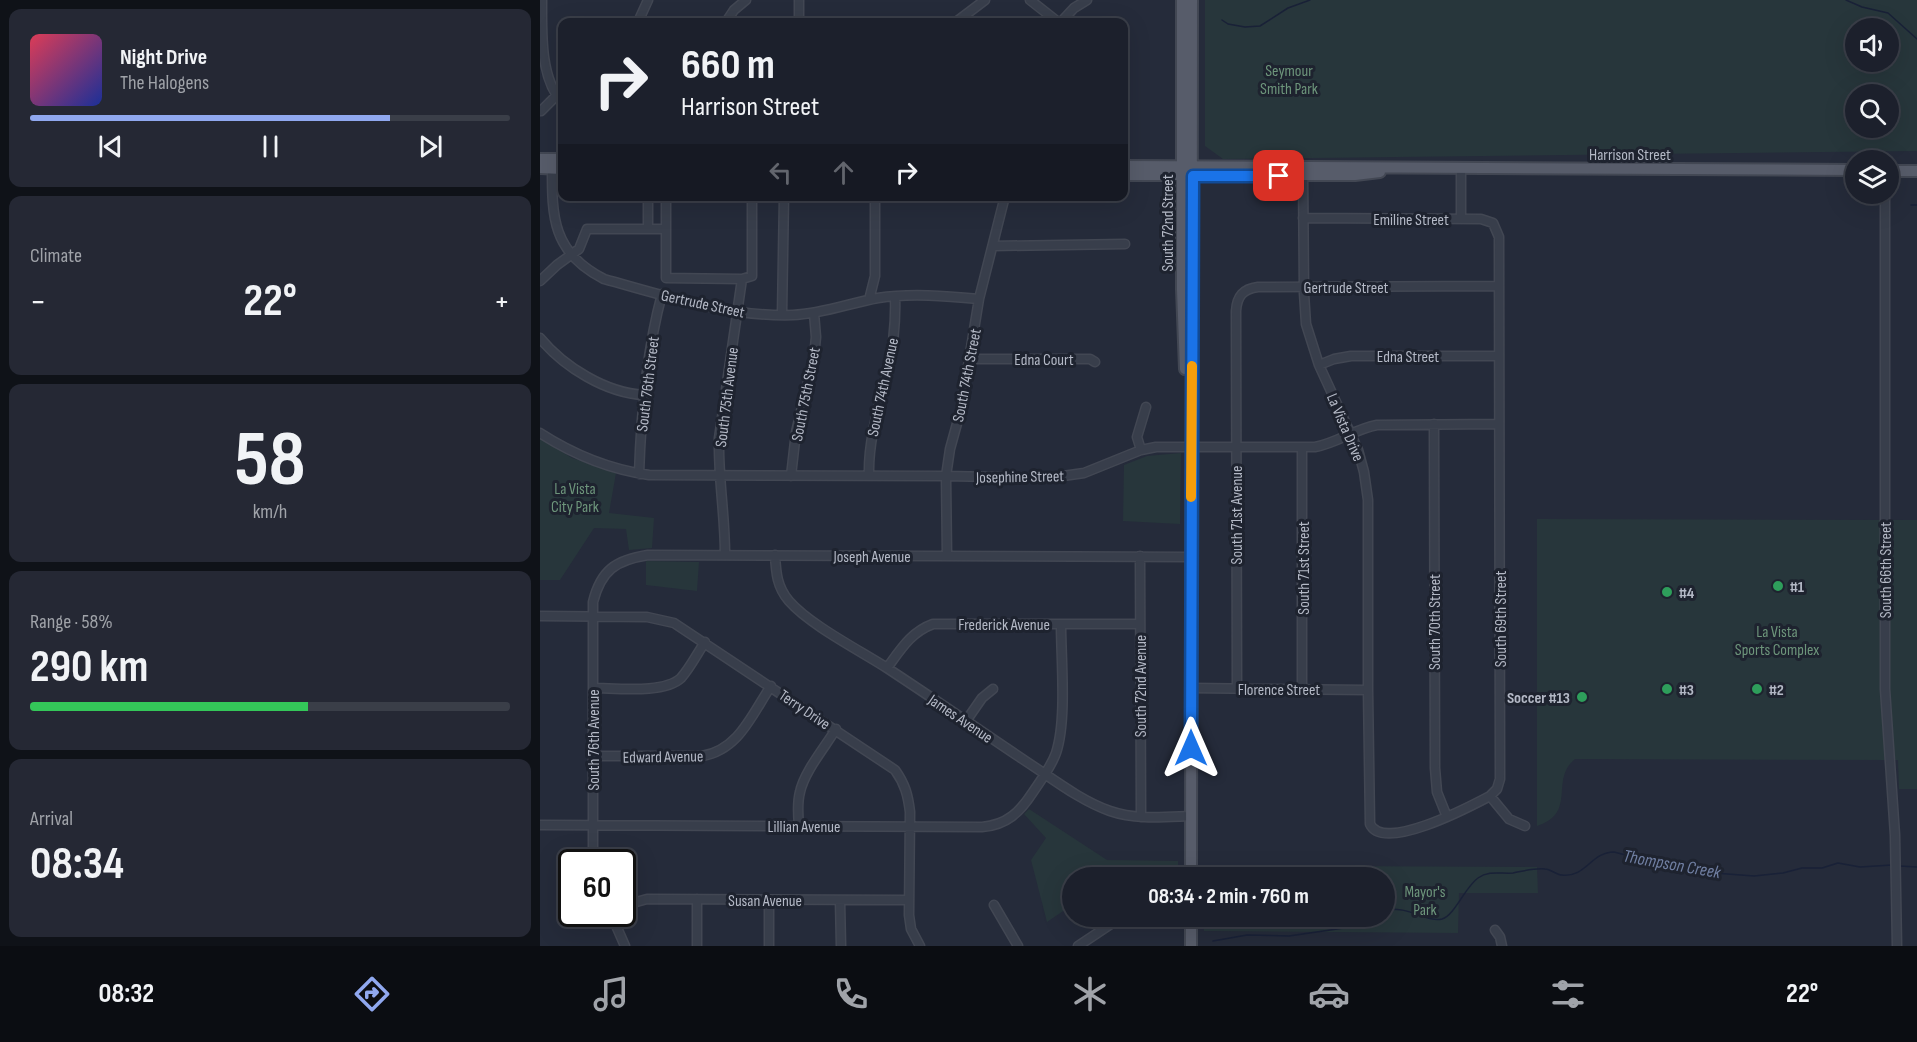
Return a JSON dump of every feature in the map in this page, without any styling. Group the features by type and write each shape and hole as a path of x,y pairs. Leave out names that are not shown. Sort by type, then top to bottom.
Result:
{"main road":[{"name":"South 72nd Street","path":"1182,0 1188,171 1191,447 1191,867"},
{"name":"South 72nd Street","path":"1188,171 1192,0"},
{"path":"540,159 557,164"},
{"path":"540,168 557,164"},
{"name":"Harrison Street","path":"1128,166 1188,171"},
{"name":"Harrison Street","path":"1128,175 1188,171 1303,171 1356,166 1404,169 1845,170"},
{"path":"1899,171 1917,171"},
{"path":"1191,927 1191,946"}],"street":[{"path":"542,0 543,68 548,86 558,98"},
{"path":"640,18 648,0"},
{"path":"729,18 746,0"},
{"path":"800,0 800,18"},
{"path":"961,18 985,0"},
{"path":"1030,0 1054,18"},
{"path":"1063,18 1087,0"},
{"path":"541,111 558,100"},
{"name":"Gertrude Street","path":"557,164 552,210 560,237 572,256 591,272 604,279 737,312 782,315 814,312 895,297 979,299"},
{"path":"1461,168 1461,219"},
{"name":"La Vista Drive","path":"1303,171 1304,287 1308,335 1319,365 1352,434 1362,464 1368,500 1371,826 1375,831 1405,831 1429,825 1447,817"},
{"path":"648,201 648,229"},
{"path":"666,201 666,278 742,279"},
{"name":"South 75th Avenue","path":"725,554 719,438 742,279 752,276 752,201"},
{"path":"782,315 784,201"},
{"path":"869,300 875,276 875,201"},
{"name":"South 74th Street","path":"947,556 946,476 970,359 979,299 1004,201"},
{"name":"South 66th Street","path":"1885,204 1885,689 1897,946"},
{"name":"Emiline Street","path":"1303,218 1481,219 1493,224 1499,234 1499,247"},
{"path":"540,281 579,249 587,229 666,229"},
{"path":"993,246 1125,244"},
{"name":"South 69th Street","path":"1490,796 1498,786 1501,772 1499,247"},
{"name":"Gertrude Street","path":"1237,340 1236,304 1238,298 1244,291 1258,287 1499,286"},
{"name":"South 76th Street","path":"639,474 648,362 662,294"},
{"name":"South 74th Avenue","path":"869,476 872,435 893,339 895,297"},
{"name":"South 75th Street","path":"791,476 796,432 814,357 816,337 814,312"},
{"path":"540,338 554,354 602,385 619,392 644,395"},
{"name":"South 71st Avenue","path":"1237,340 1237,689"},
{"name":"Edna Street","path":"1319,365 1334,359 1352,356 1499,356"},
{"name":"Edna Court","path":"970,359 1090,358 1095,362"},
{"path":"1141,450 1137,437 1146,407"},
{"name":"Josephine Street","path":"540,433 588,460 639,474 1065,477 1093,470 1141,450 1156,447 1302,447 1325,445 1371,426 1382,424 1499,424"},
{"name":"South 70th Street","path":"1434,424 1435,774 1439,798 1447,817"},
{"name":"South 71st Street","path":"1302,447 1302,690"},
{"name":"Joseph Avenue","path":"592,617 596,589 604,576 619,562 648,555 1190,557"},
{"name":"James Avenue","path":"775,555 776,578 780,590 790,603 812,621 887,668 1045,774 1095,804 1126,815 1191,816"},
{"name":"South 72nd Avenue","path":"1140,556 1141,817"},
{"name":"Terry Drive","path":"540,616 661,618 674,623 895,770 904,783 908,795 908,900 911,929 920,946"},
{"name":"South 76th Avenue","path":"592,617 593,849"},
{"name":"Frederick Avenue","path":"887,668 912,634 933,624 1140,624"},
{"name":"Lillian Avenue","path":"540,825 982,826 1002,823 1022,809 1055,755 1061,727 1060,624"},
{"path":"593,688 662,688 682,677 705,642"},
{"name":"Edward Avenue","path":"593,756 702,756 714,754 736,739 771,686"},
{"name":"Florence Street","path":"1191,688 1368,690"},
{"path":"966,722 981,698 993,689"},
{"path":"799,826 800,790 836,729"},
{"path":"1447,817 1490,796 1509,819 1525,825"},
{"name":"Susan Avenue","path":"636,902 647,899 908,900"},
{"path":"697,899 697,946"},
{"path":"769,946 770,900"},
{"path":"840,900 841,946"},
{"path":"994,905 1018,946"},
{"path":"617,927 625,946"},
{"path":"1078,946 1106,927"},
{"path":"1495,930 1502,946"}],"green space":[{"name":"Seymour Smith Park","path":"1205,0 1917,0 1917,151 1845,150 1845,152 1223,159 1205,146"},
{"name":"La Vista City Park","path":"540,438 572,458 616,473 609,513 654,518 652,548 629,550 626,529 594,528 560,580 540,580"},
{"path":"1181,453 1180,524 1123,521 1124,465 1147,456"},
{"name":"La Vista Sports Complex","path":"1537,519 1917,520 1917,789 1899,789 1898,760 1575,759 1564,776 1557,813 1537,826"},
{"path":"646,561 699,562 697,591 646,585"},
{"path":"1029,809 1107,860 1178,861 1178,867 1062,867 1062,912 1047,922 1031,860 1046,838 1024,814"},
{"name":"Mayor's Park","path":"1322,866 1537,867 1538,893 1459,893 1458,933 1204,931 1204,927 1395,927 1395,867"}],"waterway":[{"path":"1222,20 1228,24 1245,27 1260,26 1288,8 1310,0"},
{"path":"1846,0 1862,7 1888,13 1917,39"},
{"path":"1911,205 1917,205"},
{"name":"Thompson Creek","path":"1395,909 1430,919 1442,919 1451,912 1473,882 1482,876 1491,873 1541,869 1547,869 1560,875 1570,875 1577,873 1600,856 1614,852 1688,871 1754,876 1783,873 1802,868 1822,868 1838,863 1860,867 1892,865"},
{"name":"Thompson Creek","path":"1900,866 1917,867"},
{"name":"Thompson Creek","path":"1213,941 1247,935 1289,936 1346,927"}],"slow traffic":[{"path":"1191,497 1192,366"}],"place":[{"name":"#1","path":"1778,586"},
{"name":"#4","path":"1667,592"},
{"name":"#3","path":"1667,689"},
{"name":"#2","path":"1757,689"},
{"name":"Soccer #13","path":"1582,697"}],"route":[{"path":"1191,748 1193,176 1279,176"}]}
